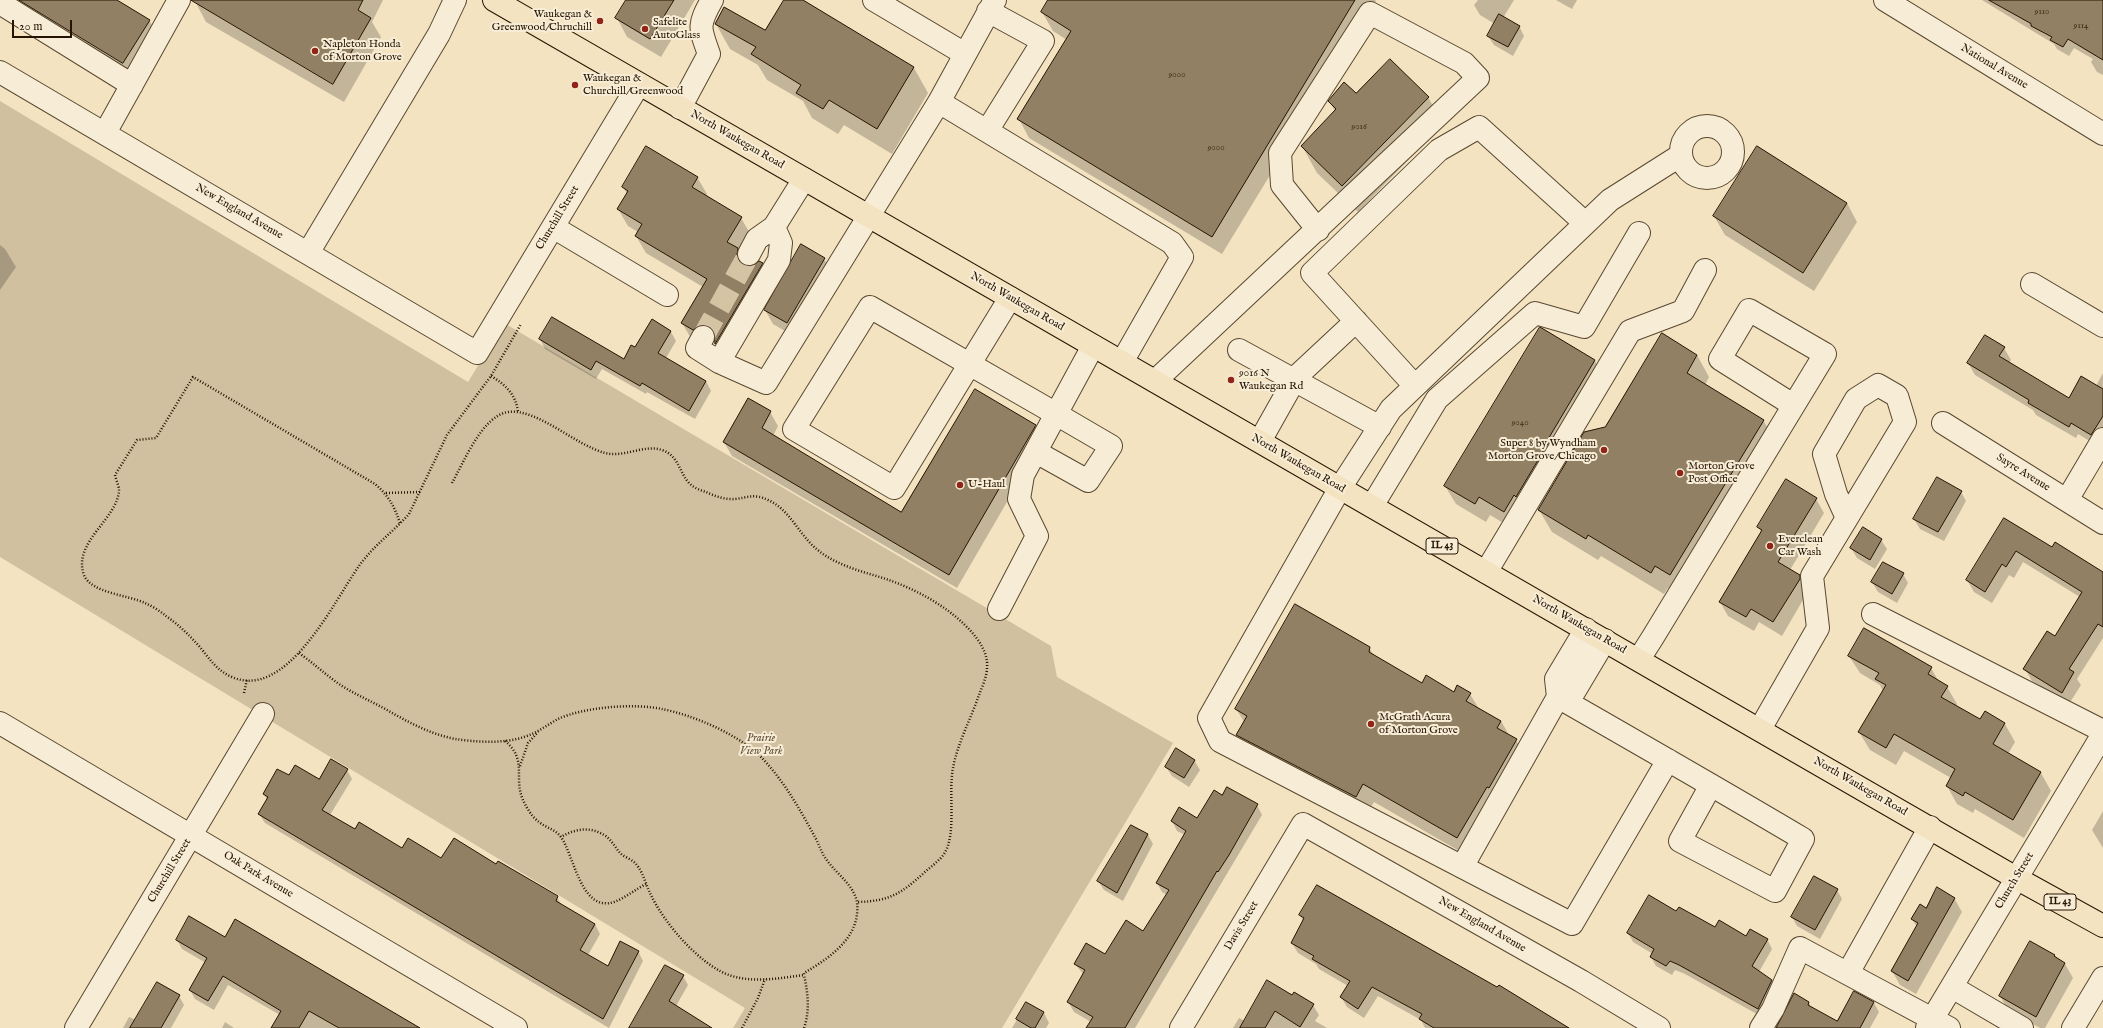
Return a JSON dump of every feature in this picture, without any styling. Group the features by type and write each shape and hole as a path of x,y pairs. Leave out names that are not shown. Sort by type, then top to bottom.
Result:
{"main road":[{"name":"North Waukegan Road","path":"494,0 1930,827 2016,878 2103,926"}],"street":[{"path":"308,253 439,34 455,0"},
{"path":"680,108 709,54 702,36 701,19 712,0"},
{"path":"874,0 965,54"},
{"name":"National Avenue","path":"1885,0 2103,134"},
{"path":"105,133 176,1"},
{"path":"0,3 132,85"},
{"path":"700,342 719,362 766,383 867,216 939,102 992,6 1043,41 988,131"},
{"path":"1155,381 1318,230 1478,78 1464,63 1370,13 1280,153 1282,185 1318,230"},
{"name":"New England Avenue","path":"0,72 477,352"},
{"name":"Churchill Street","path":"477,352 639,84"},
{"path":"939,102 1172,244 1182,257 1122,362"},
{"path":"1415,386 1312,273 1439,150 1479,127 1585,223"},
{"path":"1668,760 1572,924 1220,741 1209,718 1340,488 1391,409 1610,200 1681,155"},
{"path":"749,254 757,239 774,227 804,179"},
{"path":"553,227 667,295"},
{"path":"719,362 779,260 781,243 774,227"},
{"path":"1372,506 1437,399 1535,313 1584,327 1639,233"},
{"path":"1486,572 1630,331 1683,311 1705,270"},
{"path":"2032,284 2103,326"},
{"path":"1010,298 970,364 894,488 794,429 870,307 970,364 1110,446 1088,481 1036,452"},
{"path":"1639,660 1825,354 1749,310 1720,359 1793,406"},
{"path":"1260,441 1295,380 1356,321"},
{"path":"999,608 1037,536 1019,499 1023,475 1093,346"},
{"path":"1239,350 1380,427"},
{"path":"1760,729 1818,628 1812,576 1905,422 1897,396 1878,385 1856,399 1824,454 1836,494 1847,518"},
{"name":"Sayre Avenue","path":"1943,423 2103,523"},
{"path":"2067,500 2103,439"},
{"path":"1873,614 2103,732"},
{"path":"1462,866 1558,697 1556,679 1586,629"},
{"path":"1558,697 1574,692 1605,640"},
{"path":"1558,697 1668,760 1711,785 1803,839 1775,891 1680,841 1711,785"},
{"name":"Churchill Street","path":"76,1028 263,714"},
{"name":"Oak Park Avenue","path":"0,723 516,1028"},
{"name":"Church Street","path":"1936,1025 1952,987 2103,732"},
{"name":"New England Avenue","path":"1303,824 1581,981 1659,1028"},
{"name":"Davis Street","path":"1182,1028 1303,824"},
{"path":"1848,973 1930,827"},
{"path":"1761,1028 1772,1009 1800,948 1848,973 1936,1025"},
{"path":"2073,1028 2103,978"},
{"path":"1952,987 2022,1028"}],"path":[{"path":"400,523 393,503 386,493 375,484 193,377 156,438 137,440 115,476 119,491 110,510 92,536 86,548 82,564 84,574 88,582 98,589 145,603 165,615 182,628 220,669 232,677 247,680 260,679 271,675 285,666 300,652 319,627 359,565 375,545 400,523 409,514 447,435 491,376 521,324"},
{"path":"491,376 502,382 512,393 517,402 518,412"},
{"path":"452,483 488,422 499,415 525,412 591,448 605,453 615,454 655,448 665,451 678,462 689,483 696,488 713,495 735,499 745,496 758,497 768,500 789,516 801,534 821,553 861,572 888,580 919,593 957,619 975,635 983,648 988,669 958,749 953,767 950,790 951,830 948,847 943,856 906,890 880,901 858,902"},
{"path":"386,493 420,492"},
{"path":"300,652 339,684 411,724 436,734 455,739 504,741 524,738 559,719 579,712 607,708 630,707 660,708 687,715 740,742 760,757 775,774 817,840 824,856 854,889 858,902 857,915 848,938 826,959 804,973 807,1005 804,1028"},
{"path":"244,694 247,680"},
{"path":"539,731 528,743 520,767 519,786 522,800 539,822 554,830 561,837 568,848 580,884 589,894 600,902 614,902 646,884"},
{"path":"504,741 516,754 520,767"},
{"path":"561,837 569,832 580,829 590,830 604,835 621,854 635,864 650,894 663,914 691,950 705,961 731,976 765,979 804,975"},
{"path":"742,1028 758,998 765,979"}],"green space":[{"name":"Prairie View Park","path":"0,101 468,382 504,323 1051,646 1057,677 1173,743 1002,1028 733,1028 745,1008 0,557"}],"building":[{"path":"19,0 117,0 150,20 123,63"},
{"name":"Napleton Honda of Morton Grove","path":"191,0 363,0 358,10 371,18 333,84"},
{"name":"Safelite AutoGlass","path":"626,0 674,0 650,39 615,18"},
{"path":"784,0 803,0 914,67 877,129 829,100 823,109 796,93 801,85 751,54 756,47 715,24 724,7 765,30"},
{"path":"1048,0 1355,0 1212,237 1017,119 1071,31 1041,12"},
{"path":"1989,0 2103,0 2103,60 2068,39 2063,47 2050,40 2052,37"},
{"path":"1499,14 1520,26 1508,47 1487,36"},
{"path":"1390,59 1429,97 1342,186 1301,146 1336,109 1328,101 1344,82 1356,93"},
{"path":"646,146 698,177 692,187 742,217 727,242 738,248 737,255 743,265 750,266 759,261 763,263 715,344 714,331 709,326 702,325 693,330 681,323 707,279 635,236 642,224 617,209 628,191 622,187"},
{"path":"1757,146 1847,203 1803,273 1713,216"},
{"path":"801,244 825,258 787,323 764,310"},
{"path":"552,317 624,359 631,345 635,347 652,319 671,331 658,353 706,381 689,411 642,383 640,386 596,361 591,370 539,339"},
{"path":"1540,327 1595,360 1516,497 1514,495 1504,512 1479,497 1475,504 1444,486"},
{"name":"Morton Grove Post Office","path":"1662,333 1697,355 1687,373 1764,420 1670,575 1655,566 1651,573 1588,535 1586,539 1538,510 1584,432 1605,427"},
{"path":"1985,335 2005,347 1999,356 2069,398 2081,376 2103,389 2103,416 2091,435 2071,423 2069,427 2028,403 2029,400 1967,363"},
{"name":"U-Haul","path":"975,389 1036,425 949,575 723,442 748,398 771,411 762,428 901,512"},
{"path":"1937,477 1962,491 1938,532 1913,519"},
{"name":"Everclean Car Wash","path":"1786,479 1817,498 1778,562 1800,575 1800,579 1773,622 1751,609 1746,617 1719,602 1762,530 1757,527"},
{"path":"2004,518 2052,547 2055,542 2103,572 2103,627 2098,624 2069,669 2074,672 2062,693 2023,669 2047,631 2055,636 2082,592 2016,551 2006,567 2002,564 1985,592 1966,580"},
{"path":"1863,527 1882,539 1870,560 1850,548"},
{"path":"1883,562 1904,573 1892,594 1871,582"},
{"name":"McGrath Acura of Morton Grove","path":"1295,604 1370,647 1369,652 1422,683 1426,675 1454,692 1457,685 1471,693 1466,701 1501,721 1497,728 1517,739 1489,788 1487,787 1457,838 1363,784 1356,797 1236,735 1247,716 1235,709"},
{"path":"1864,628 1932,667 1928,674 1948,686 1941,697 1980,719 1985,711 2005,723 1993,744 2041,772 2013,820 1965,792 1963,796 1946,786 1955,769 1894,734 1886,748 1858,732 1886,685 1875,679 1879,673 1848,656"},
{"path":"1176,748 1195,760 1184,778 1165,767"},
{"path":"331,759 348,769 322,810 355,829 359,822 402,848 408,838 441,858 454,838 496,864 498,861 558,896 556,901 595,924 580,950 608,966 620,941 639,951 603,1019 258,814 268,797 263,794 277,769 289,775 295,765 319,779"},
{"path":"1227,787 1258,804 1229,855 1218,872 1217,871 1125,1028 1086,1028 1093,1017 1067,1002 1085,970 1074,964 1086,943 1105,954 1126,920 1143,931 1169,890 1156,883 1186,831 1171,821 1179,807 1197,818 1214,790 1222,795"},
{"path":"1131,825 1148,834 1117,893 1097,881"},
{"path":"1814,876 1838,889 1815,930 1791,917"},
{"path":"1317,885 1497,987 1499,985 1569,1028 1434,1028 1419,1019 1422,1014 1372,987 1358,1009 1340,997 1350,981 1312,959 1314,956 1291,943 1304,918 1299,915"},
{"path":"1937,887 1955,898 1908,981 1891,971 1918,923 1911,919 1920,904 1926,908"},
{"path":"1649,895 1676,911 1679,907 1715,927 1719,920 1746,936 1750,929 1768,939 1752,966 1772,980 1758,1009 1679,965 1670,961 1666,966 1650,957 1654,949 1627,933"},
{"path":"189,916 225,937 235,919 420,1028 339,1028 309,1011 299,1028 271,1028 281,1011 223,976 208,1001 189,990 207,958 176,940"},
{"path":"2030,941 2055,955 2054,956 2065,963 2036,1017 1999,996"},
{"path":"665,965 684,975 669,1001 712,1028 629,1028"},
{"path":"1267,980 1292,995 1294,992 1314,1004 1300,1027 1275,1011 1265,1028 1240,1028"},
{"path":"157,982 180,995 161,1028 130,1028"},
{"path":"1854,991 1874,1002 1860,1028 1776,1028 1794,993 1809,1002 1808,1005 1837,1021"},
{"path":"1026,1002 1044,1012 1035,1028 1031,1028 1016,1019"}],"tunnel":[{"path":"703,337 749,254"}],"place":[{"name":"Waukegan & Greenwood/Chruchill","path":"600,21"},
{"name":"Safelite AutoGlass","path":"645,29"},
{"name":"Napleton Honda of Morton Grove","path":"315,51"},
{"name":"Waukegan & Churchill/Greenwood","path":"575,85"},
{"name":"9016 N Waukegan Rd","path":"1231,380"},
{"name":"Super 8 by Wyndham Morton Grove/Chicago","path":"1604,450"},
{"name":"Morton Grove Post Office","path":"1680,473"},
{"name":"U-Haul","path":"960,485"},
{"name":"Everclean Car Wash","path":"1770,546"},
{"name":"McGrath Acura of Morton Grove","path":"1371,724"}]}
